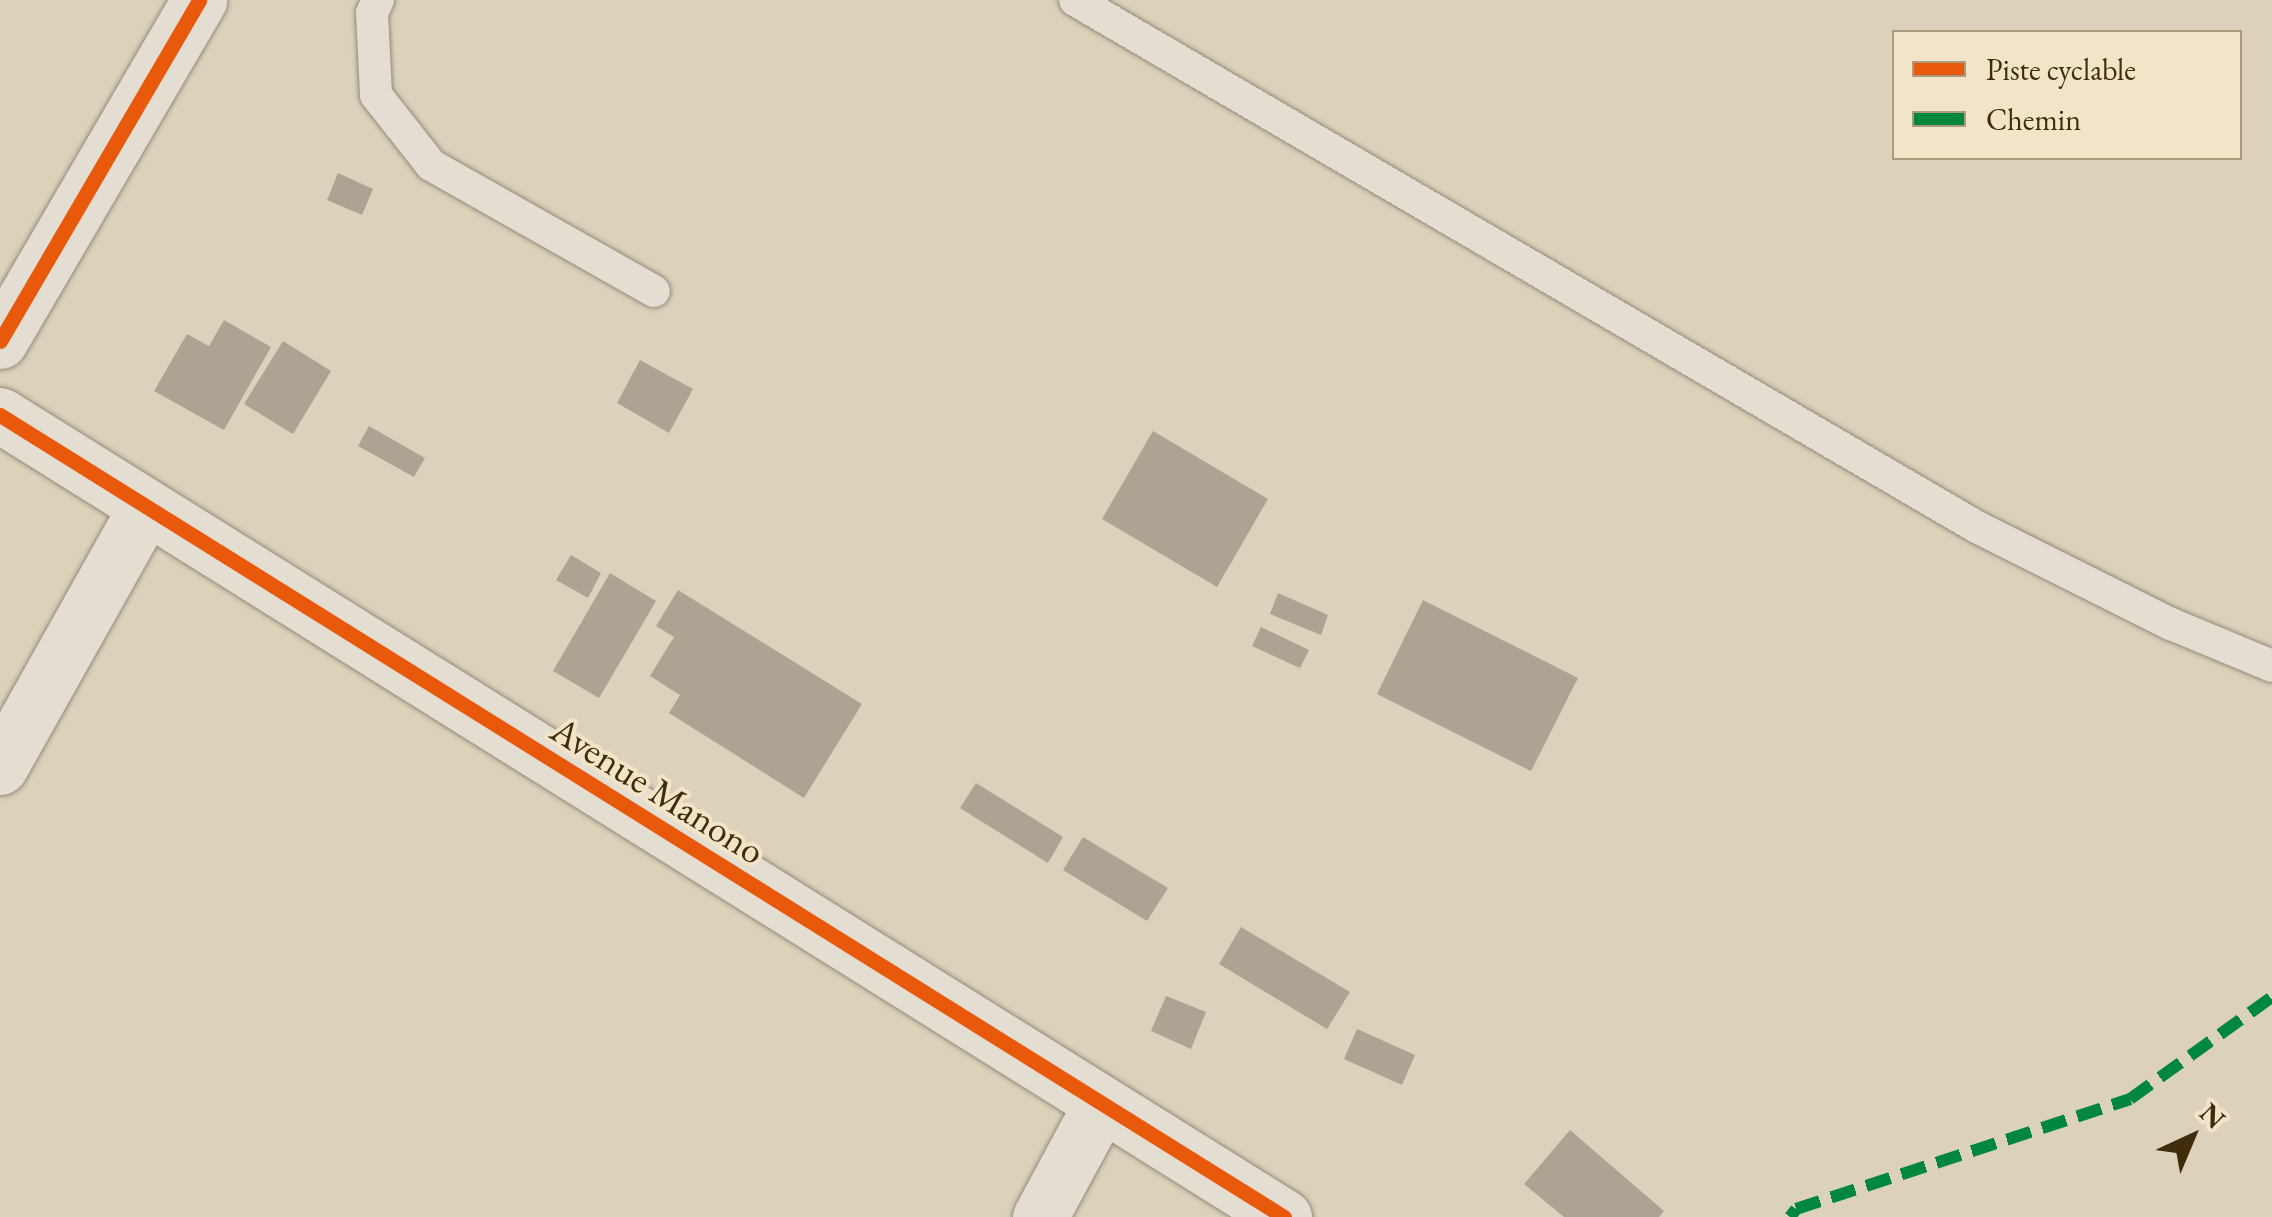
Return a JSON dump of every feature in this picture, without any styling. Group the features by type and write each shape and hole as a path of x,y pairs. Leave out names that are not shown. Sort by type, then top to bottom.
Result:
{"street":[{"path":"0,341 199,0"},
{"name":"Avenue Manono","path":"0,415 145,510 1284,1217"},
{"path":"0,768 145,510"},
{"path":"1040,1217 1100,1106"}],"lane":[{"path":"378,0 372,13 376,96 431,164 654,291"},
{"path":"1075,0 1977,527 2171,624 2272,666"}],"building":[{"path":"338,173 373,189 362,215 327,200"},
{"path":"224,320 271,347 224,430 154,391 187,334 209,346"},
{"path":"283,341 331,371 293,434 244,404"},
{"path":"640,360 693,389 669,433 617,403"},
{"path":"369,426 425,458 414,477 358,446"},
{"path":"1153,431 1268,499 1217,587 1102,519"},
{"path":"571,555 601,573 588,598 556,580"},
{"path":"610,573 656,601 599,698 553,671"},
{"path":"678,590 862,704 804,798 669,713 680,695 650,676 674,637 656,626"},
{"path":"1278,593 1328,615 1321,635 1270,614"},
{"path":"1423,600 1578,678 1531,771 1377,694"},
{"path":"1261,627 1309,650 1300,668 1252,646"},
{"path":"976,783 1063,837 1048,863 960,808"},
{"path":"1083,837 1168,888 1147,921 1063,870"},
{"path":"1241,927 1350,992 1327,1029 1219,964"},
{"path":"1166,996 1206,1012 1191,1049 1151,1031"},
{"path":"1357,1029 1415,1055 1402,1085 1344,1059"},
{"path":"1570,1130 1664,1211 1659,1217 1564,1217 1524,1184"}],"marked path":[{"path":"1790,1217 1796,1209 2130,1099 2272,997"}],"cycle path":[{"path":"0,341 199,0"},
{"path":"0,415 1284,1217"}]}
